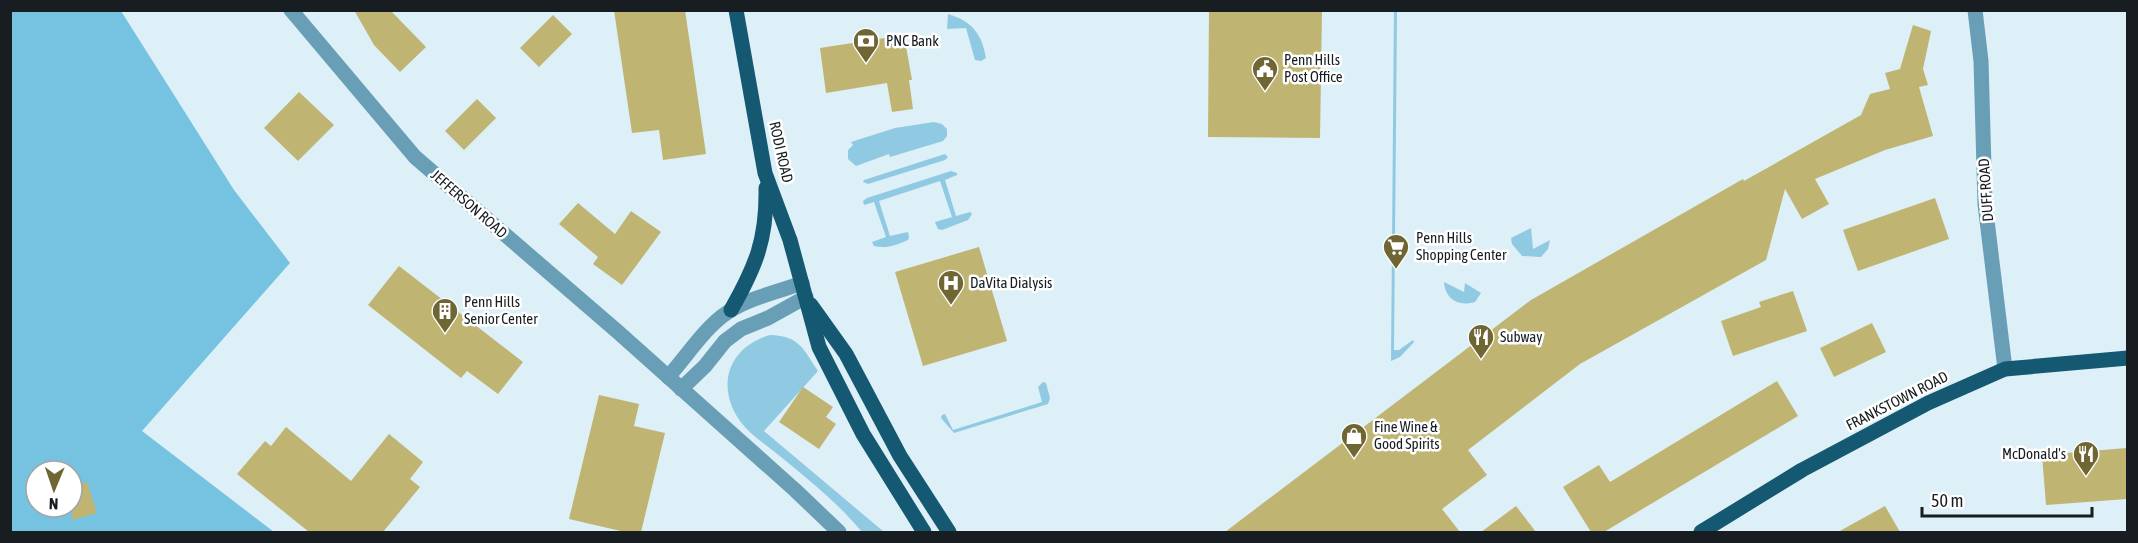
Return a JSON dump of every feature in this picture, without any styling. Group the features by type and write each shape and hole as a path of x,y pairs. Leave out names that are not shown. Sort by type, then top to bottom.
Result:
{"main road":[{"name":"RODI ROAD","path":"736,10 765,173 789,240 819,346 863,434 924,532"},
{"path":"731,310 745,285 762,243 766,220 765,173"},
{"name":"RODI ROAD","path":"804,290 846,354 900,456 949,532"},
{"name":"FRANKSTOWN ROAD","path":"1701,532 1823,459 1928,403 2005,369 2127,358"}],"street":[{"name":"JEFFERSON ROAD","path":"291,10 415,157 668,377 839,532"},
{"name":"DUFF ROAD","path":"1975,10 1981,62 1985,204 2005,369"},
{"path":"668,377 713,325 731,310 804,290"},
{"path":"681,389 705,366 725,341 741,329 768,318 804,290"}],"shaded area":[{"path":"1397,10 1394,350 1399,350 1413,340 1414,342 1400,357 1391,361 1394,11"},
{"path":"10,11 121,11 234,190 290,263 142,431 274,532 11,532"},
{"path":"948,14 964,20 979,35 986,58 981,61 975,60 966,28 947,29"},
{"path":"934,122 942,124 947,129 947,136 943,141 890,157 889,154 856,166 848,159 848,150 853,145 851,142 895,128"},
{"path":"945,154 948,157 945,160 868,184 863,182 864,180"},
{"path":"951,171 957,175 945,180 956,216 970,212 972,214 968,220 942,230 938,229 935,222 952,217 940,181 879,201 890,236 908,232 909,237 908,240 891,246 874,246 872,242 886,237 874,202 864,205 863,201"},
{"path":"1531,228 1533,249 1550,240 1548,249 1541,257 1522,256 1512,244 1511,238"},
{"path":"1444,282 1464,292 1465,283 1481,293 1475,302 1458,302 1447,293"},
{"path":"770,335 788,338 800,345 818,371 764,431 884,532 862,532 843,511 754,436 740,421 728,394 730,369 744,348"},
{"path":"1043,382 1046,383 1050,398 1048,404 954,433 941,418 945,414 953,430 1042,402 1038,387"}],"building":[{"path":"354,10 390,10 426,47 400,72 374,45"},
{"path":"614,10 685,10 706,154 663,160 659,130 632,133"},
{"name":"Penn Hills Post Office","path":"1209,10 1322,10 1320,138 1208,137"},
{"path":"553,15 572,34 539,67 520,48"},
{"path":"1913,25 1931,31 1923,69 1928,85 1919,87 1933,136 1885,150 1815,179 1829,204 1802,219 1785,189 1766,260 1580,364 1468,450 1487,475 1442,509 1460,532 1225,532 1531,300 1743,179 1744,181 1861,115 1870,94 1890,89 1885,73 1900,69"},
{"name":"PNC Bank","path":"904,35 912,80 909,80 913,109 892,112 887,83 826,93 820,48"},
{"path":"299,92 334,125 298,161 264,128"},
{"path":"477,99 496,118 464,150 445,131"},
{"path":"1935,198 1949,239 1858,271 1843,230"},
{"path":"578,203 615,234 631,211 661,232 622,285 593,264 598,257 559,224"},
{"name":"DaVita Dialysis","path":"979,247 1007,341 923,366 895,272"},
{"name":"Penn Hills Senior Center","path":"399,266 523,362 498,394 467,371 461,378 368,305"},
{"path":"1793,291 1807,331 1733,356 1721,321 1761,307 1759,302"},
{"path":"1872,323 1886,352 1834,377 1820,348"},
{"path":"1777,381 1798,416 1604,532 1591,532 1563,487 1599,465 1610,482"},
{"path":"803,387 833,407 826,417 836,424 819,449 779,422"},
{"path":"599,395 639,404 634,426 665,433 641,532 625,532 569,519"},
{"path":"286,427 351,481 389,434 423,462 410,479 420,487 383,532 309,532 237,474 265,441 271,446"},
{"name":"McDonald's","path":"2127,448 2127,499 2046,505 2042,455"},
{"path":"87,482 97,513 84,517 84,483"},
{"path":"1516,506 1536,532 1481,532"},
{"path":"1885,506 1900,532 1838,532"}],"place":[{"name":"PNC Bank","path":"866,64"},
{"name":"Penn Hills Post Office","path":"1265,92"},
{"name":"Penn Hills Shopping Center","path":"1396,270"},
{"name":"DaVita Dialysis","path":"951,306"},
{"name":"Penn Hills Senior Center","path":"445,334"},
{"name":"Subway","path":"1481,360"},
{"name":"Fine Wine & Good Spirits","path":"1354,459"},
{"name":"McDonald's","path":"2086,477"}]}
